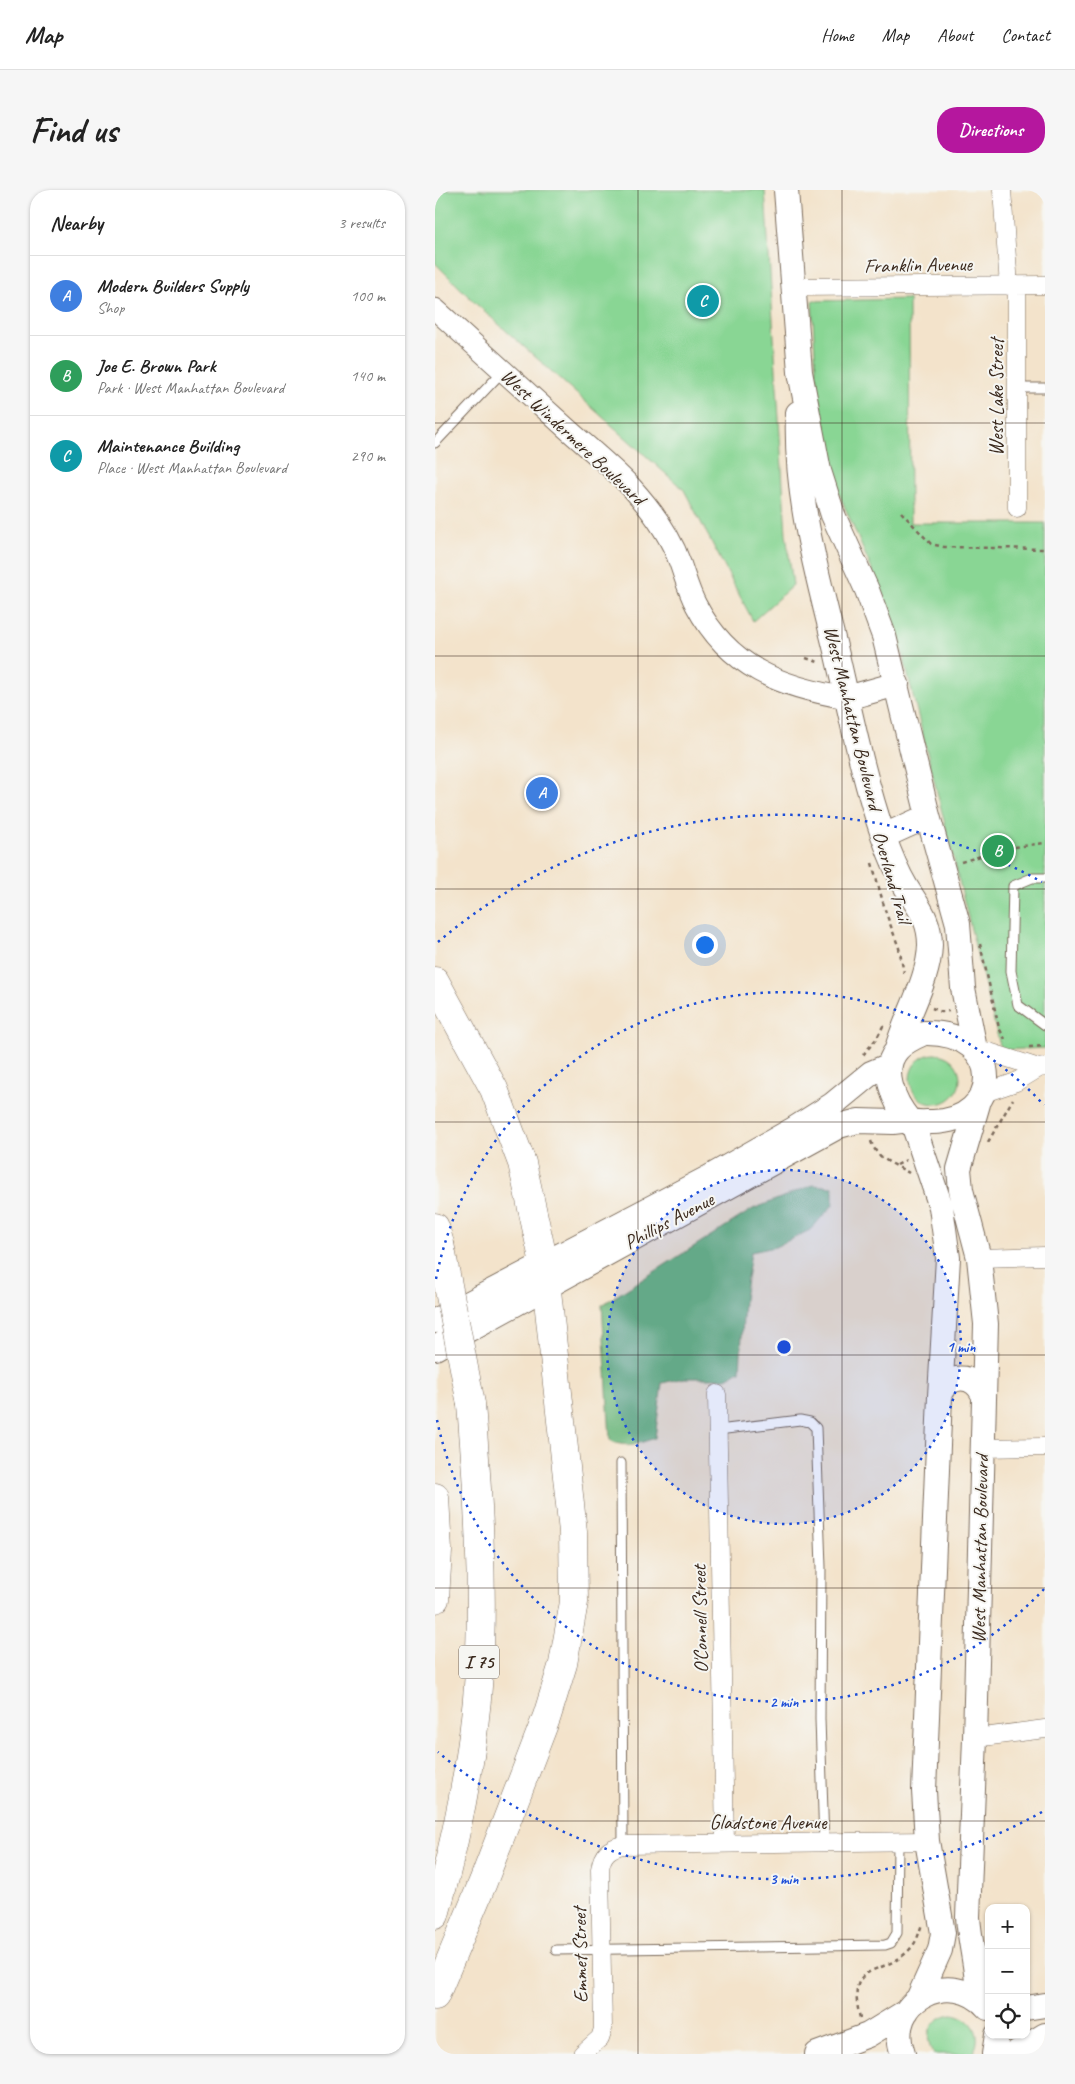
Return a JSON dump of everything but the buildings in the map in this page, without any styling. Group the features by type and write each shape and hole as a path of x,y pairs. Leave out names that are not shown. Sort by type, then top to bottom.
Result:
{"highway":[{"path":"435,981 494,1089 522,1163 545,1275 573,1532 573,1602 563,1664 547,1716 440,1986"},
{"name":"I 75","path":"435,1915 455,1844 471,1745 479,1674 481,1586 477,1483 471,1404 438,1235"},
{"path":"435,1498 438,1551 435,1599"}],"main road":[{"name":"West Manhattan Boulevard","path":"786,190 800,372 825,491 844,540 877,614 897,684 928,816 960,935 963,988 977,1050"},
{"name":"West Manhattan Boulevard","path":"800,372 797,453 802,503 818,580 838,696 884,836 906,886 922,909 928,928 930,944 929,961 903,1026 894,1057"},
{"path":"838,696 897,684"},
{"path":"884,836 928,816"},
{"path":"435,1321 545,1275 794,1129 832,1105 894,1057 910,1040 925,1033 938,1033 965,1042 977,1050 985,1071 981,1098 952,1119 940,1122 911,1120"},
{"path":"894,1057 890,1082 894,1097 911,1120 941,1207 948,1258 940,1396 925,1747 927,1841 943,1933 940,1950 899,2035 903,2054"},
{"name":"West Manhattan Boulevard","path":"981,1098 959,1169 961,1190 979,1258 986,1324 975,1738 968,1917 969,1937 984,2002"},
{"name":"Phillips Avenue","path":"435,1348 520,1299 545,1275 839,1126 858,1121 893,1122 911,1120"},
{"path":"940,1396 947,1383 961,1378 975,1382 983,1394"},
{"path":"817,2054 868,2035 932,1991 948,1988 964,1991 984,2002"},
{"path":"1030,2007 1045,2005"},
{"path":"1014,2054 1045,2035"},
{"path":"995,2054 997,2039"}],"street":[{"name":"West Lake Street","path":"1002,190 1013,285 1017,388 1017,508"},
{"name":"Franklin Avenue","path":"792,287 1045,285"},
{"name":"West Windermere Boulevard","path":"435,309 631,487 653,512 679,561 696,605 707,623 734,655 751,668 785,684 838,696"},
{"path":"977,1050 1042,1067"},
{"path":"981,1098 1042,1067"},
{"path":"979,1258 1045,1256"},
{"name":"O'Connell Street","path":"717,1394 725,1843"},
{"path":"982,1448 1045,1447"},
{"path":"975,1738 1045,1730"},
{"name":"Gladstone Avenue","path":"616,1847 725,1843 927,1841"},
{"name":"Emmet Street","path":"582,2054 600,2038 603,2029 600,1868 604,1855 616,1847"}],"lane":[{"path":"435,443 504,371"},
{"path":"1017,388 1045,388"},
{"path":"1045,878 1032,878 1013,886 1011,971 1018,1005 1045,1024"},
{"path":"718,1430 801,1420 810,1422 816,1428 821,1576 820,1719 824,1842"},
{"path":"616,1847 621,1463"},
{"path":"556,1950 891,1943 897,1933 898,1842"}],"path":[{"path":"901,512 931,544 944,547 1045,549"},
{"path":"806,658 817,661 838,696"},
{"path":"959,862 1007,848 1045,843"},
{"name":"Overland Trail","path":"871,860 886,913 899,948 904,972 902,979"},
{"path":"913,1001 942,1012 967,1008"},
{"path":"861,1057 877,1038 885,1020"},
{"path":"1027,1047 1045,1046"},
{"path":"985,1147 1014,1098"},
{"path":"871,1142 876,1153 881,1158 913,1176"},
{"path":"861,2023 855,1995 861,1979 870,1971 904,1955 916,1941"}],"green space":[{"path":"435,190 765,190 786,534 793,585 753,621 684,490 474,302 435,263"},
{"path":"909,299 910,523 1045,523 1045,1048 1001,1050 903,655 889,609 839,494 827,454 816,371 812,301"},
{"path":"930,1054 940,1054 953,1061 960,1074 960,1084 953,1097 940,1104 930,1104 921,1100 914,1093 910,1084 910,1074 914,1065 921,1058"},
{"path":"813,1185 833,1187 833,1205 810,1230 775,1247 751,1252 744,1299 740,1371 726,1378 684,1378 662,1383 655,1438 626,1445 610,1440 602,1305 753,1209"},
{"path":"952,2014 971,2023 977,2034 976,2047 972,2054 934,2054 930,2047 929,2034 934,2023"}],"place":[{"name":"Maintenance Building","path":"703,301"},
{"name":"Modern Builders Supply","path":"542,793"},
{"name":"Joe E. Brown Park","path":"998,851"}]}
